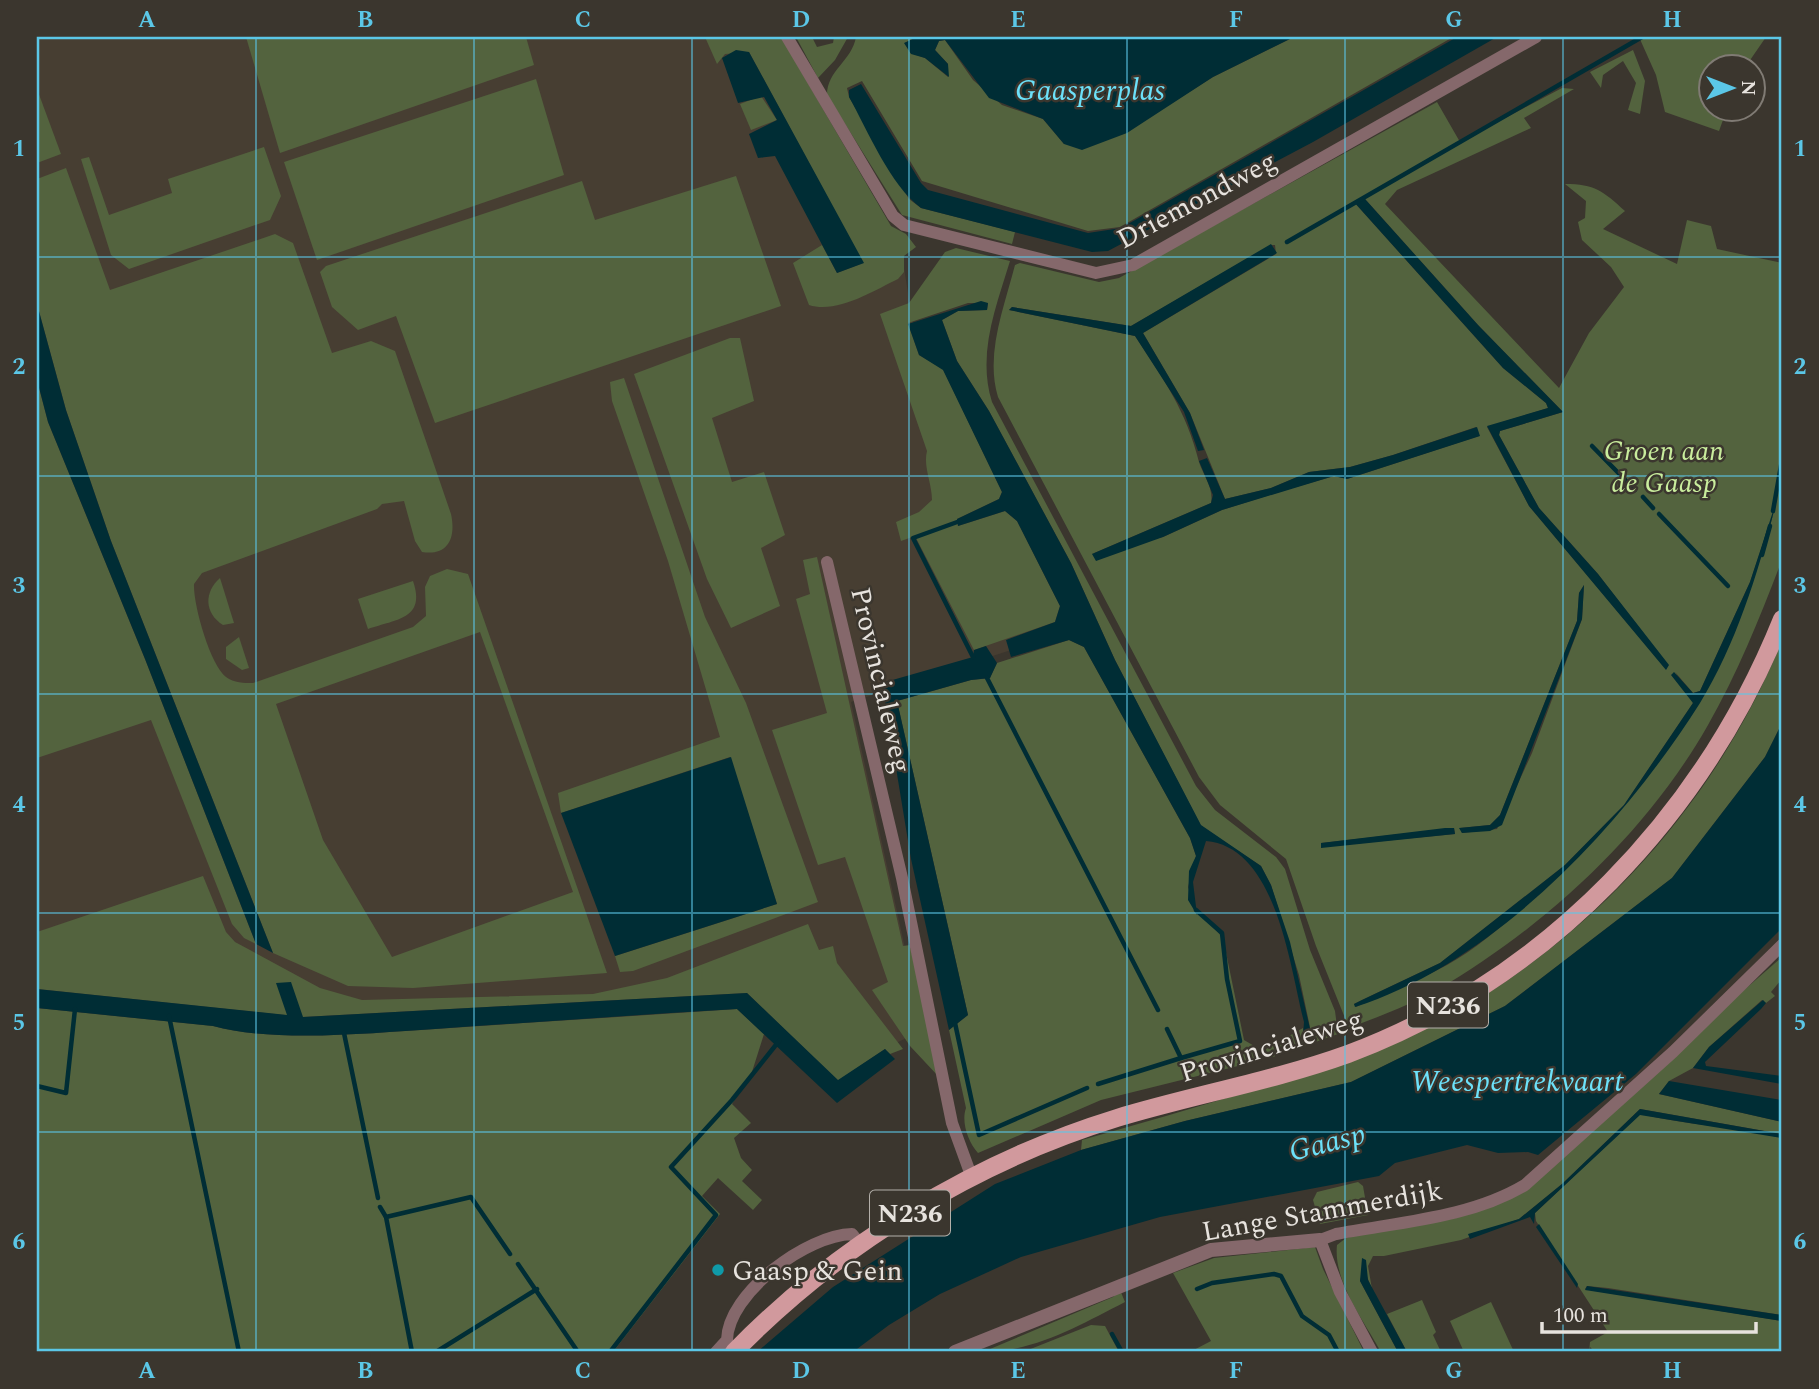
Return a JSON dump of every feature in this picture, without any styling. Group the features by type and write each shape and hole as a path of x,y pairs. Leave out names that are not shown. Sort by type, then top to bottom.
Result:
{"main road":[{"name":"Provincialeweg","path":"731,1346 861,1245 972,1178 1077,1131 1349,1053 1441,1009 1508,970 1579,913 1614,879 1647,843 1701,775 1736,718 1782,619"}],"street":[{"name":"Driemondweg","path":"787,37 893,216 904,225 1096,273 1133,265 1536,37"},
{"name":"Provincialeweg","path":"827,562 902,878 952,1122 972,1178"},
{"name":"Lange Stammerdijk","path":"956,1352 1211,1250 1320,1240 1336,1234 1470,1209 1500,1200 1525,1185 1673,1052 1782,945"},
{"name":"Provincialeweg","path":"716,1352 731,1346 728,1328 738,1306 784,1262 834,1234 852,1234 861,1245"},
{"path":"1320,1240 1340,1292 1372,1352"}],"shaded area":[{"path":"37,37 763,37 904,268 915,336 1073,630 851,702 923,1030 896,1043 741,1001 335,1026 37,1000"}],"green space":[{"path":"246,37 526,37 534,65 280,153"},
{"path":"705,37 781,37 891,226 906,234 916,247 904,256 904,272 898,279 843,304 820,307 809,305 793,263 822,245 837,273 863,263 749,52 725,54 717,64"},
{"path":"796,37 812,37 817,47 833,43 834,37 848,37 835,60 818,78"},
{"path":"856,37 917,37 905,43 911,53 925,58 948,77 948,64 935,50 939,41 945,40 973,80 1002,105 1043,119 1064,144 1167,106 1213,77 1294,37 1453,37 1120,227 1088,231 922,181 862,81 847,88 849,97 909,199 921,208 1015,232 1012,244 902,215 827,95 831,79 850,53"},
{"path":"1639,37 1766,37 1756,52 1696,52 1696,122 1722,122 1719,131 1665,112 1656,75"},
{"path":"1633,50 1645,81 1640,114 1628,110 1636,83 1623,61 1603,75 1601,88 1590,72"},
{"path":"536,79 564,175 317,260 284,162"},
{"name":"Groen aan de Gaasp","path":"1562,88 1574,89 1524,118 1531,128 1397,190 1385,204 1559,388 1589,333 1624,287 1611,267 1582,240 1578,222 1585,218 1586,201 1565,184 1591,187 1625,211 1603,229 1677,264 1687,220 1711,226 1717,249 1782,263 1782,552 1780,565 1756,626 1708,725 1655,804 1623,840 1590,875 1554,907 1477,965 1427,995 1349,1028 1316,946 1286,859 1220,805 1199,777 998,397 995,348 1001,314 1015,265 1020,263 1099,282 1119,278 1437,102 1460,142","holes":["1365,199 1478,325 1563,412 1500,431 1499,435 1539,508 1598,574 1668,665 1666,669 1529,506 1487,427 1548,408 1546,403 1503,368 1354,202","1275,245 1276,254 1143,333 1190,413 1225,499 1271,488 1309,472 1350,467 1393,455 1476,427 1479,436 1347,479 1334,476 1289,489 1222,510 1163,537 1092,554 1211,503 1210,487 1181,411 1135,336 1009,310 1012,307 1131,326","1774,511 1737,622 1714,672 1656,766 1621,810 1539,893 1483,941 1436,971 1356,1007 1354,1004 1440,963 1565,865 1624,805 1693,703 1675,672 1693,693 1700,691 1750,582","1584,585 1582,619 1532,753 1497,829 1462,833 1460,828 1490,825 1500,815 1577,621 1579,593","1454,828 1455,834 1321,847 1321,843"]},
{"path":"37,89 61,154 37,163"},
{"path":"761,96 777,120 751,130 740,104"},
{"path":"264,147 281,196 270,220 129,269 111,255 81,159 89,157 109,215 172,193 168,179"},
{"path":"66,168 110,290 275,234 293,243 332,353 371,341 395,351 451,514 452,530 448,543 439,551 422,552 415,541 404,501 382,504 377,509 202,573 194,584 194,593 204,634 214,660 226,677 236,682 253,683 413,627 426,616 425,587 430,576 447,569 468,574 607,973 413,988 348,986 273,953 111,541 66,410 37,304 37,179","holes":["480,632 573,892 392,957 323,840 276,704"]},
{"path":"736,176 781,306 435,423 396,316 358,330 332,307 320,272 326,266 582,181 595,220"},
{"path":"956,248 1010,261 994,313 987,348 988,384 992,402 1196,786 1215,810 1276,857 1285,869 1310,950 1335,1011 1338,1034 1267,1059 1266,1049 1303,1028 1303,1036 1311,1032 1299,975 1271,885 1261,866 1201,826 1115,660 1071,563 989,411 957,361 942,320 958,311 987,310 988,303 968,303 908,323 919,355 943,369 1002,492 999,499 957,519 958,526 1005,511 1017,521 1060,606 1055,622 974,650 915,536 901,541 896,522 919,512 932,500 932,494 926,463 927,451 880,314 909,303 945,252"},
{"path":"730,338 740,338 754,401 712,418 732,482 764,472 785,535 761,548 780,606 731,628 707,579 634,374"},
{"path":"624,378 705,617 746,703 818,902 633,971 620,972 615,956 777,904 730,757 561,813 558,793 720,737 668,561 612,401 610,382"},
{"path":"37,380 48,422 145,659 256,944 244,938 232,924 151,720 37,758"},
{"path":"817,557 903,946 910,945 939,1077 910,1046 872,990 888,982 845,857 818,865 772,730 827,713 796,599 810,594 803,560"},
{"path":"220,578 234,623 223,625 209,609 211,590"},
{"path":"413,581 416,603 412,610 406,616 368,629 358,599"},
{"path":"239,637 249,668 242,670 226,659 226,647"},
{"path":"1069,640 1084,647 1190,838 1196,856 1188,887 1197,914 1198,910 1223,938 1244,1040 1256,1047 1258,1061 1101,1100 978,1153 966,1132 966,1108 949,1030 968,1015 897,701 971,680 990,678 997,663"},
{"path":"1782,641 1782,723 1765,757 1672,878 1505,1006 1351,1082 1185,1121 1081,1150 1082,1140 1330,1069 1414,1034 1483,996 1547,951 1607,900 1660,842 1707,780 1748,712"},
{"path":"203,876 226,932 235,942 320,988 362,1000 593,994 667,978 808,924 819,950 833,946 837,963 903,1049 890,1054 885,1049 838,1081 747,993 303,1017 37,989 37,932"},
{"path":"1782,957 1782,979 1771,992 1775,996 1766,1003 1762,1000 1709,1047 1693,1068 1669,1081 1659,1094 1782,1122 1782,1134 1640,1109 1562,1184 1519,1219 1461,1240 1373,1256 1368,1266 1372,1289 1366,1274 1366,1260 1360,1281 1398,1352 1381,1352 1345,1287 1337,1259 1337,1245 1346,1238 1502,1201"},
{"path":"37,1008 294,1035 381,1033 737,1009 764,1034 751,1075 732,1104 751,1123 734,1138 741,1158 752,1170 742,1181 762,1200 753,1210 718,1178 702,1196 720,1214 613,1352 37,1352"},
{"path":"1640,1114 1782,1138 1782,1315 1608,1288 1587,1286 1585,1289 1782,1321 1782,1352 1595,1352 1590,1347 1589,1352 1590,1342 1608,1332 1536,1221 1535,1213"},
{"path":"1358,1182 1363,1186 1368,1215 1320,1224 1313,1200 1317,1192"},
{"path":"1315,1247 1364,1352 1190,1352 1211,1341 1173,1273 1214,1258"},
{"path":"1120,1290 1125,1302 1074,1328 1020,1347 983,1352 1113,1297"},
{"path":"1422,1300 1436,1332 1433,1335 1441,1352 1407,1352 1387,1314"},
{"path":"1491,1302 1514,1352 1464,1352 1450,1321"},
{"path":"1091,1325 1105,1326 1119,1352 1023,1352"}],"water":[{"name":"Gaasperplas","path":"917,37 1294,37 1213,77 1127,133 1082,150 1064,144 1043,119 989,98 945,40 939,41 935,50 948,64 949,77 925,58 911,54 904,43"},
{"path":"1457,37 1497,37 1313,142 1108,251 1092,252 921,208 899,186 849,97 849,90 861,84 921,183 928,190 1088,233 1121,228"},
{"path":"736,50 749,52 864,263 837,273 775,156 758,158 749,134 777,120 764,97 738,103 722,58"},
{"path":"1365,199 1478,325 1563,412 1500,431 1499,435 1539,508 1598,574 1669,665 1666,670 1529,506 1487,426 1548,408 1546,403 1503,368 1354,202"},
{"path":"1271,244 1277,253 1143,333 1190,413 1204,450 1198,451 1184,412 1135,336 1009,310 1012,307 1131,326"},
{"path":"981,301 988,303 987,310 958,311 942,320 957,361 989,411 1071,563 1115,660 1201,825 1261,866 1271,885 1290,942 1311,1033 1303,1036 1304,1022 1286,943 1265,887 1249,864 1230,848 1206,841 1193,882 1197,915 1188,900 1189,871 1196,856 1190,838 1084,647 1069,640 1011,657 1006,640 1055,622 1060,606 1017,521 1005,511 958,526 957,519 999,499 1002,492 943,370 919,355 908,324"},
{"path":"37,304 66,410 111,541 273,953 256,944 145,659 48,422 37,380"},
{"path":"1477,427 1480,436 1347,479 1334,476 1222,510 1163,537 1096,561 1092,554 1211,503 1213,495 1199,461 1207,458 1225,499 1271,488 1309,472 1350,467 1393,455"},
{"path":"1777,499 1755,578 1736,630 1713,680 1669,749 1633,796 1552,884 1506,923 1458,957 1407,986 1355,1007 1354,1004 1440,963 1565,865 1624,805 1693,703 1671,675 1674,672 1693,693 1700,691 1750,582"},
{"path":"1584,585 1582,619 1502,825 1490,831 1462,833 1459,828 1490,825 1500,815 1577,621 1579,593"},
{"path":"986,646 997,663 990,678 971,680 897,701 968,1015 949,1030 911,859 882,683 973,657 974,650"},
{"name":"Weespertrekvaart","path":"1782,723 1782,928 1636,1074 1538,1155 1528,1152 1498,1153 1467,1145 1395,1163 1379,1176 1160,1217 1021,1257 940,1294 889,1325 853,1352 757,1352 833,1287 995,1184 1081,1150 1185,1121 1351,1082 1505,1006 1672,878 1765,757"},
{"path":"731,757 777,904 615,956 561,813"},
{"path":"1454,828 1455,834 1321,848 1321,843"},
{"path":"291,982 303,1017 747,993 838,1080 885,1049 895,1059 837,1103 737,1009 381,1033 294,1035 37,1008 37,989 287,1015 276,983"},
{"path":"1763,1000 1766,1003 1761,1009 1705,1062 1706,1066 1782,1076 1782,1084 1693,1068 1709,1047"},
{"path":"1669,1081 1782,1100 1782,1122 1659,1094"},
{"path":"1640,1109 1782,1134 1782,1138 1640,1115 1535,1213 1534,1224 1530,1217 1470,1239 1468,1234 1519,1219 1562,1184"},
{"path":"1539,1224 1578,1284 1577,1288 1536,1227"},
{"path":"1362,1258 1366,1260 1368,1280 1407,1352 1398,1352 1360,1281"},
{"path":"1587,1286 1782,1315 1782,1321 1585,1290"}],"waterway":[{"path":"1287,242 1642,37"},
{"path":"1592,446 1635,490"},
{"path":"1773,511 1782,460"},
{"path":"1643,497 1653,508"},
{"path":"1659,514 1728,586"},
{"path":"960,521 913,538 973,657"},
{"path":"1762,555 1770,526"},
{"path":"987,678 1158,1010"},
{"path":"1167,1029 1181,1058 1240,1041 1227,979 1222,933 1196,910"},
{"path":"37,1086 66,1093 75,1009"},
{"path":"169,1016 239,1352"},
{"path":"955,1023 979,1135 1087,1088"},
{"path":"344,1033 378,1198"},
{"path":"610,1352 716,1215 671,1167 732,1100 779,1041"},
{"path":"1098,1084 1181,1058"},
{"path":"386,1217 471,1197 510,1254"},
{"path":"380,1207 386,1217 412,1352"},
{"path":"518,1264 578,1352"},
{"path":"1197,1289 1212,1283 1274,1274 1281,1276 1302,1316 1329,1335 1338,1352"},
{"path":"436,1352 537,1289"},
{"path":"1112,1334 1122,1352"}],"place":[{"name":"Gaasp & Gein","path":"718,1270"}],"water label":[{"name":"Gaasp","path":"1327,1142"}]}
